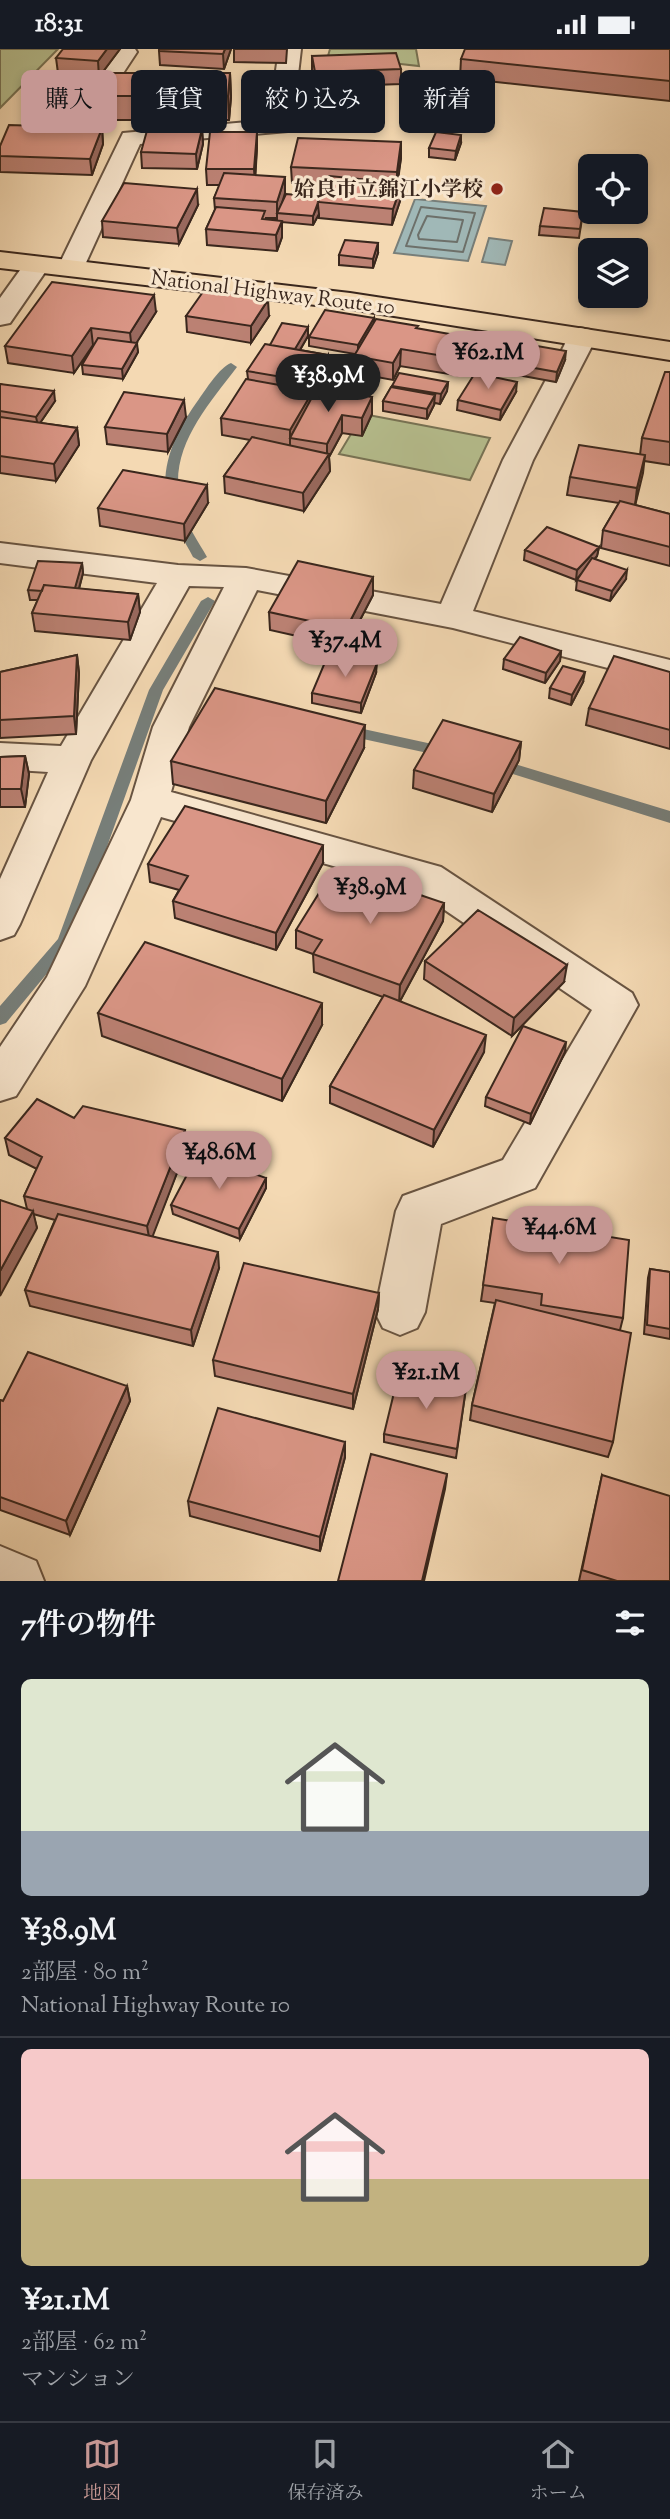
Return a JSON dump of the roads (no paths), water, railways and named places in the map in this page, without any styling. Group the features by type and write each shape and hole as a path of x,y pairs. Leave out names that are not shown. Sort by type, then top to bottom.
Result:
{"highway":[{"name":"National Highway Route 10","path":"0,260 350,300 670,351"}],"street":[{"path":"113,70 126,52 123,49"},
{"path":"71,267 131,138 280,126 290,49"},
{"path":"0,317 37,265"},
{"path":"453,617 517,460 578,346 580,336"},
{"path":"0,554 178,575 246,578 453,617 670,671"},
{"path":"0,924 72,760 178,575"},
{"path":"0,1083 64,986 150,800 171,727 246,578"},
{"path":"0,756 72,760"},
{"path":"150,800 427,878 617,1005 519,1174 420,1211 400,1312"},
{"path":"0,1573 16,1581"}],"water":[{"path":"415,199 486,206 468,261 394,253"},
{"path":"489,238 512,241 505,265 482,262"}],"waterway":[{"path":"200,557 175,508 171,488 172,469 185,431 206,397 231,367"},
{"path":"0,1018 65,942 156,690 208,601"},
{"path":"345,730 446,752"},
{"path":"495,763 670,817"}],"place":[{"name":"姶良市立錦江小学校","path":"497,189"}]}
